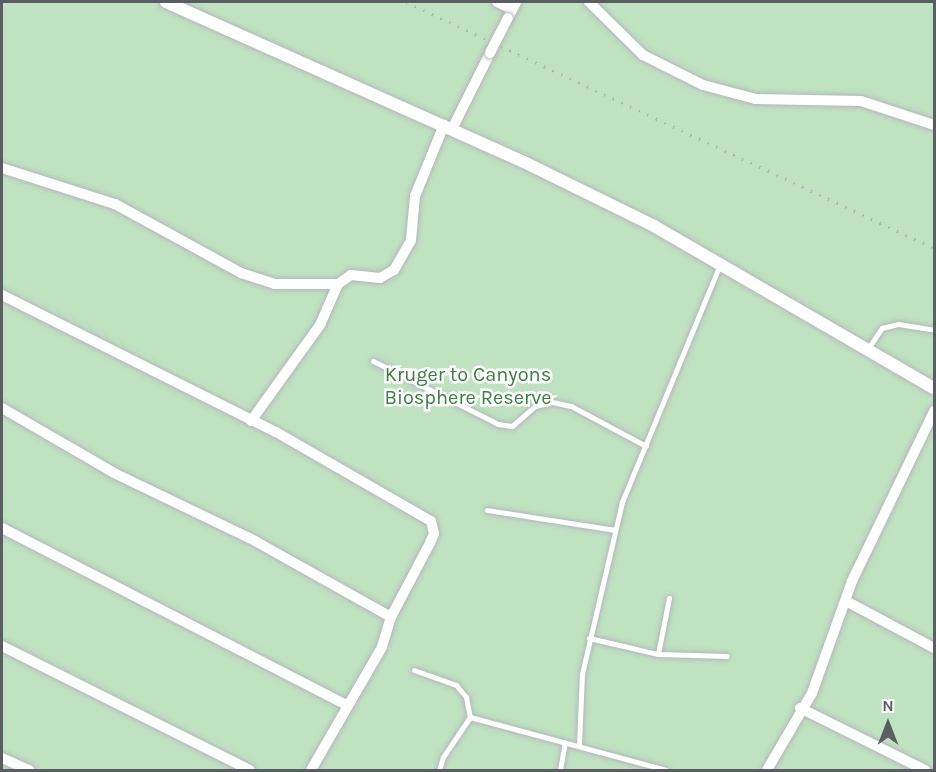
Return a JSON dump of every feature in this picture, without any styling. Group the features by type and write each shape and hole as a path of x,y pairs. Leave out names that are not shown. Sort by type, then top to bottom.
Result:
{"street":[{"path":"166,2 448,127 629,213 868,347 934,388"},
{"path":"2,168 116,204 241,273 263,281 291,287 338,284 351,275 380,278 394,270 411,240 415,196 448,127 512,9 497,2"},
{"path":"588,2 643,55 703,85 756,99 861,101 934,125"},
{"path":"251,421 320,325 338,284"},
{"path":"2,295 251,421 431,521 434,534 391,618 374,662 346,705 312,771"},
{"path":"2,408 114,473 255,541 391,618"},
{"path":"767,771 822,670 846,601 934,411"},
{"path":"2,528 346,705"},
{"path":"846,601 934,648"},
{"path":"2,646 250,771"},
{"path":"800,708 925,771"},
{"path":"2,758 28,771"}],"lane":[{"path":"579,745 582,674 615,530 646,446 721,263"},
{"path":"868,347 882,328 898,324 934,330"},
{"path":"373,361 498,424 512,426 535,406 552,402 571,406 646,446"},
{"path":"487,510 615,530"},
{"path":"658,654 669,598"},
{"path":"589,638 658,654 728,656"},
{"path":"414,669 461,689 470,717"},
{"path":"470,717 579,745 666,771"},
{"path":"439,771 443,757 470,717"},
{"path":"560,771 565,742"}],"green space":[{"name":"Kruger to Canyons Biosphere Reserve","path":"2,2 934,2 934,770 2,770"}],"railway":[{"path":"406,2 934,248"}]}
